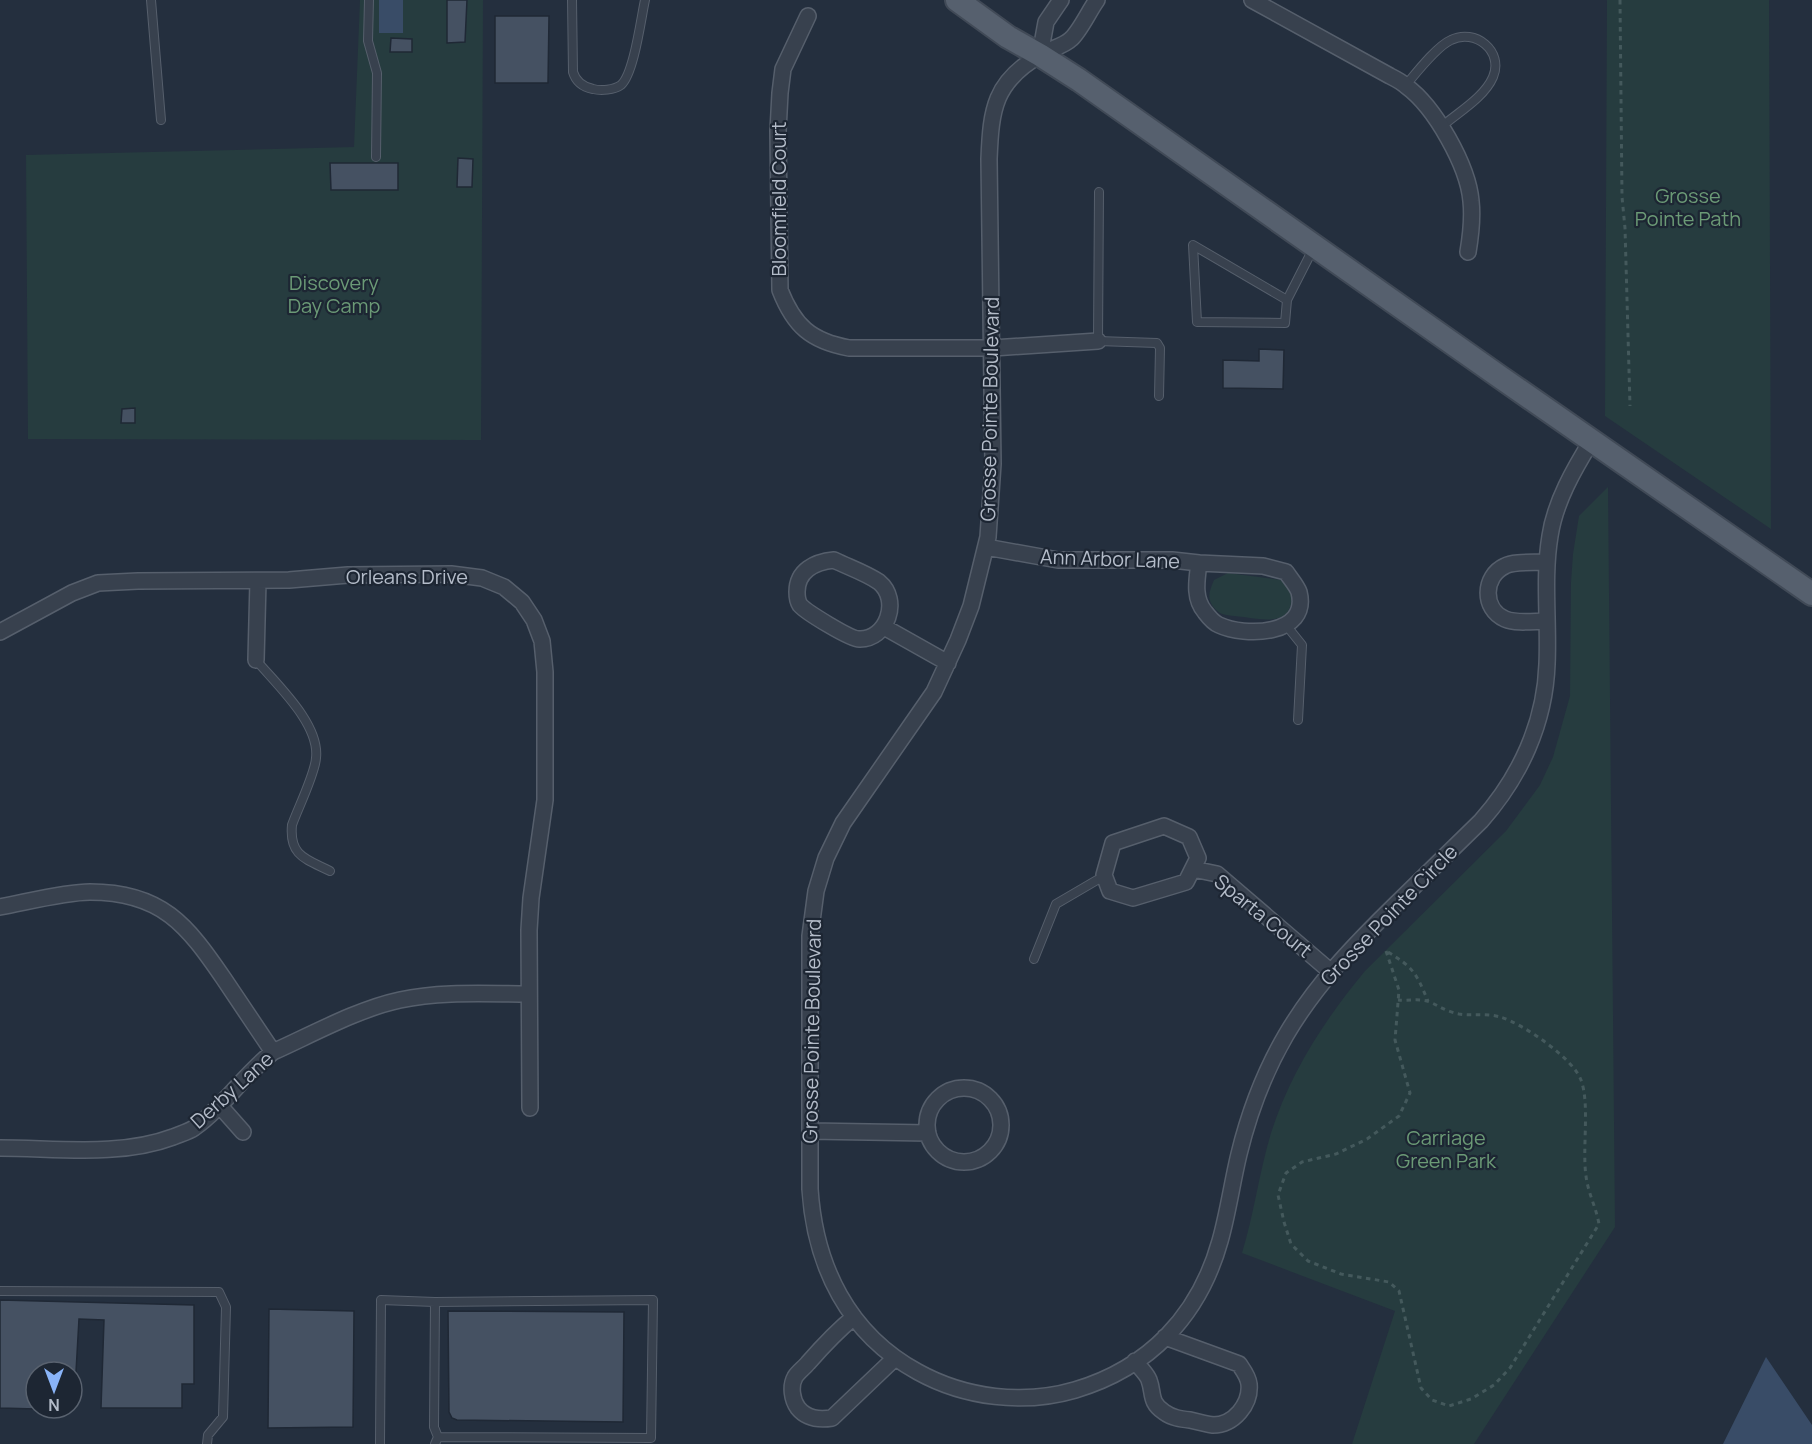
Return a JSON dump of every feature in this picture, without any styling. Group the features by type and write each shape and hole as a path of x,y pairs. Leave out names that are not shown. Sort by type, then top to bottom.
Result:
{"main road":[{"path":"957,0 1315,245 1812,594"}],"street":[{"path":"1040,55 1046,22 1061,0"},
{"name":"Grosse Pointe Boulevard","path":"871,1336 854,1317 835,1288 822,1259 812,1216 810,936 816,891 826,858 843,823 934,692 971,606 986,547 993,464 989,159 990,127 994,107 999,93 1012,76 1040,55 1071,39 1096,0"},
{"path":"1252,0 1406,85 1428,110 1457,155 1466,176 1473,223 1468,252"},
{"name":"Bloomfield Court","path":"808,16 783,69 780,93 780,290 788,311 804,330 829,344 849,348 993,348 1098,341"},
{"name":"Grosse Pointe Circle","path":"871,1336 895,1358 928,1378 974,1394 1038,1397 1065,1393 1121,1372 1179,1324 1201,1290 1213,1264 1249,1120 1271,1064 1303,1007 1330,971 1481,821 1498,801 1513,778 1536,729 1547,666 1547,562 1550,534 1559,505 1578,463 1592,440"},
{"name":"Ann Arbor Lane","path":"986,547 1058,560 1172,560 1263,566 1286,572 1299,591 1299,610 1291,623 1273,630 1245,630 1218,624 1203,611 1196,592 1199,563"},
{"path":"834,560 880,583 886,591 890,609 884,627 868,639 848,637 801,606 797,596 800,577 814,564 834,560"},
{"path":"1547,562 1506,565 1491,578 1488,596 1491,606 1504,619 1547,621"},
{"name":"Orleans Drive","path":"0,633 72,593 98,584 138,581 258,581 370,575 451,574 482,578 504,587 522,602 534,620 542,641 545,672 545,800 531,898 530,1108"},
{"path":"256,660 258,581"},
{"path":"884,627 948,663"},
{"name":"Sparta Court","path":"1164,826 1189,837 1198,858 1193,868 1186,882 1133,898 1110,891 1104,875 1113,843 1164,826"},
{"name":"Sparta Court","path":"1193,868 1217,874 1330,971"},
{"path":"0,907 88,892 120,893 148,901 176,918 197,940 273,1052"},
{"name":"Derby Lane","path":"0,1148 124,1149 154,1144 192,1129 220,1106 262,1060 273,1052 372,1008 399,1000 455,994 529,994"},
{"path":"974,1089 985,1094 1000,1114 999,1138 983,1157 971,1162 947,1159 937,1151 928,1133 927,1117 931,1106 939,1096 950,1090 974,1089"},
{"path":"220,1106 243,1132"},
{"path":"810,1131 928,1133"},
{"path":"854,1317 830,1338 794,1378 793,1398 797,1407 804,1414 813,1418 832,1418 895,1358"},
{"path":"1135,1361 1149,1380 1150,1392 1155,1403 1175,1418 1213,1425 1236,1416 1244,1408 1249,1385 1246,1373 1239,1364 1165,1337"}],"lane":[{"path":"151,0 161,120"},
{"path":"369,0 368,41 377,73 376,157"},
{"path":"572,0 573,72 581,85 593,89 609,90 620,86 625,79 634,56 645,0"},
{"path":"1406,85 1449,40 1474,37 1483,41 1491,51 1496,62 1494,76 1486,89 1440,128"},
{"path":"1099,192 1098,341 1157,343 1160,348 1158,396"},
{"path":"1287,300 1193,244 1197,322 1285,323 1287,300 1315,245"},
{"path":"1286,625 1302,645 1298,720"},
{"path":"256,660 306,721 316,742 316,760 292,825 291,835 293,845 303,858 330,871"},
{"path":"1034,959 1056,904 1097,880 1105,879"},
{"path":"0,1292 219,1292 226,1307 223,1417 208,1435 207,1444"},
{"path":"380,1444 381,1300 435,1302 653,1300 651,1438 436,1440 434,1427 435,1302"}],"path":[{"path":"1620,0 1623,98 1622,197 1625,228 1630,406"},
{"path":"1398,1000 1428,1001 1441,1009 1460,1014 1497,1016 1512,1022 1537,1036 1569,1064 1581,1079 1584,1096 1586,1175 1597,1209 1599,1224 1510,1368 1494,1385 1471,1399 1449,1406 1432,1400 1421,1388 1399,1291 1389,1282 1341,1274 1308,1261 1291,1244 1278,1195 1286,1173 1302,1162 1336,1154 1367,1139 1399,1116 1410,1093 1395,1040 1398,1000 1399,990 1386,951 1404,962 1417,974 1428,1001"}],"green space":[{"name":"Discovery Day Camp","path":"360,0 483,0 481,440 28,439 26,155 354,147"},
{"name":"Grosse Pointe Path","path":"1607,0 1769,0 1771,529 1605,416"},
{"name":"Carriage Green Park","path":"1608,487 1615,1227 1474,1444 1352,1444 1395,1311 1242,1253 1271,1133 1299,1068 1350,989 1365,971 1506,831 1540,785 1553,757 1570,696 1571,582 1579,516"},
{"path":"1228,573 1281,580 1291,588 1289,609 1279,618 1272,619 1220,613 1212,604 1209,597 1210,592 1214,580"}],"water":[{"path":"379,0 403,0 403,33 379,33"},
{"path":"1766,1357 1812,1425 1812,1444 1723,1444"}],"building":[{"path":"447,0 467,0 465,42 447,43"},
{"path":"495,16 549,16 548,83 495,83"},
{"path":"391,38 412,39 412,52 390,52"},
{"path":"458,158 473,159 472,187 457,187"},
{"path":"330,163 398,163 398,190 331,190"},
{"path":"1259,349 1284,350 1283,389 1223,388 1223,360 1259,361"},
{"path":"135,408 135,423 121,423 122,409"},
{"path":"0,1300 194,1305 194,1384 182,1384 182,1408 101,1408 104,1320 79,1319 77,1360 24,1360 24,1409 0,1408"},
{"path":"269,1309 354,1311 353,1427 268,1428"},
{"path":"448,1311 624,1312 623,1422 457,1420 452,1418 449,1412"}]}
